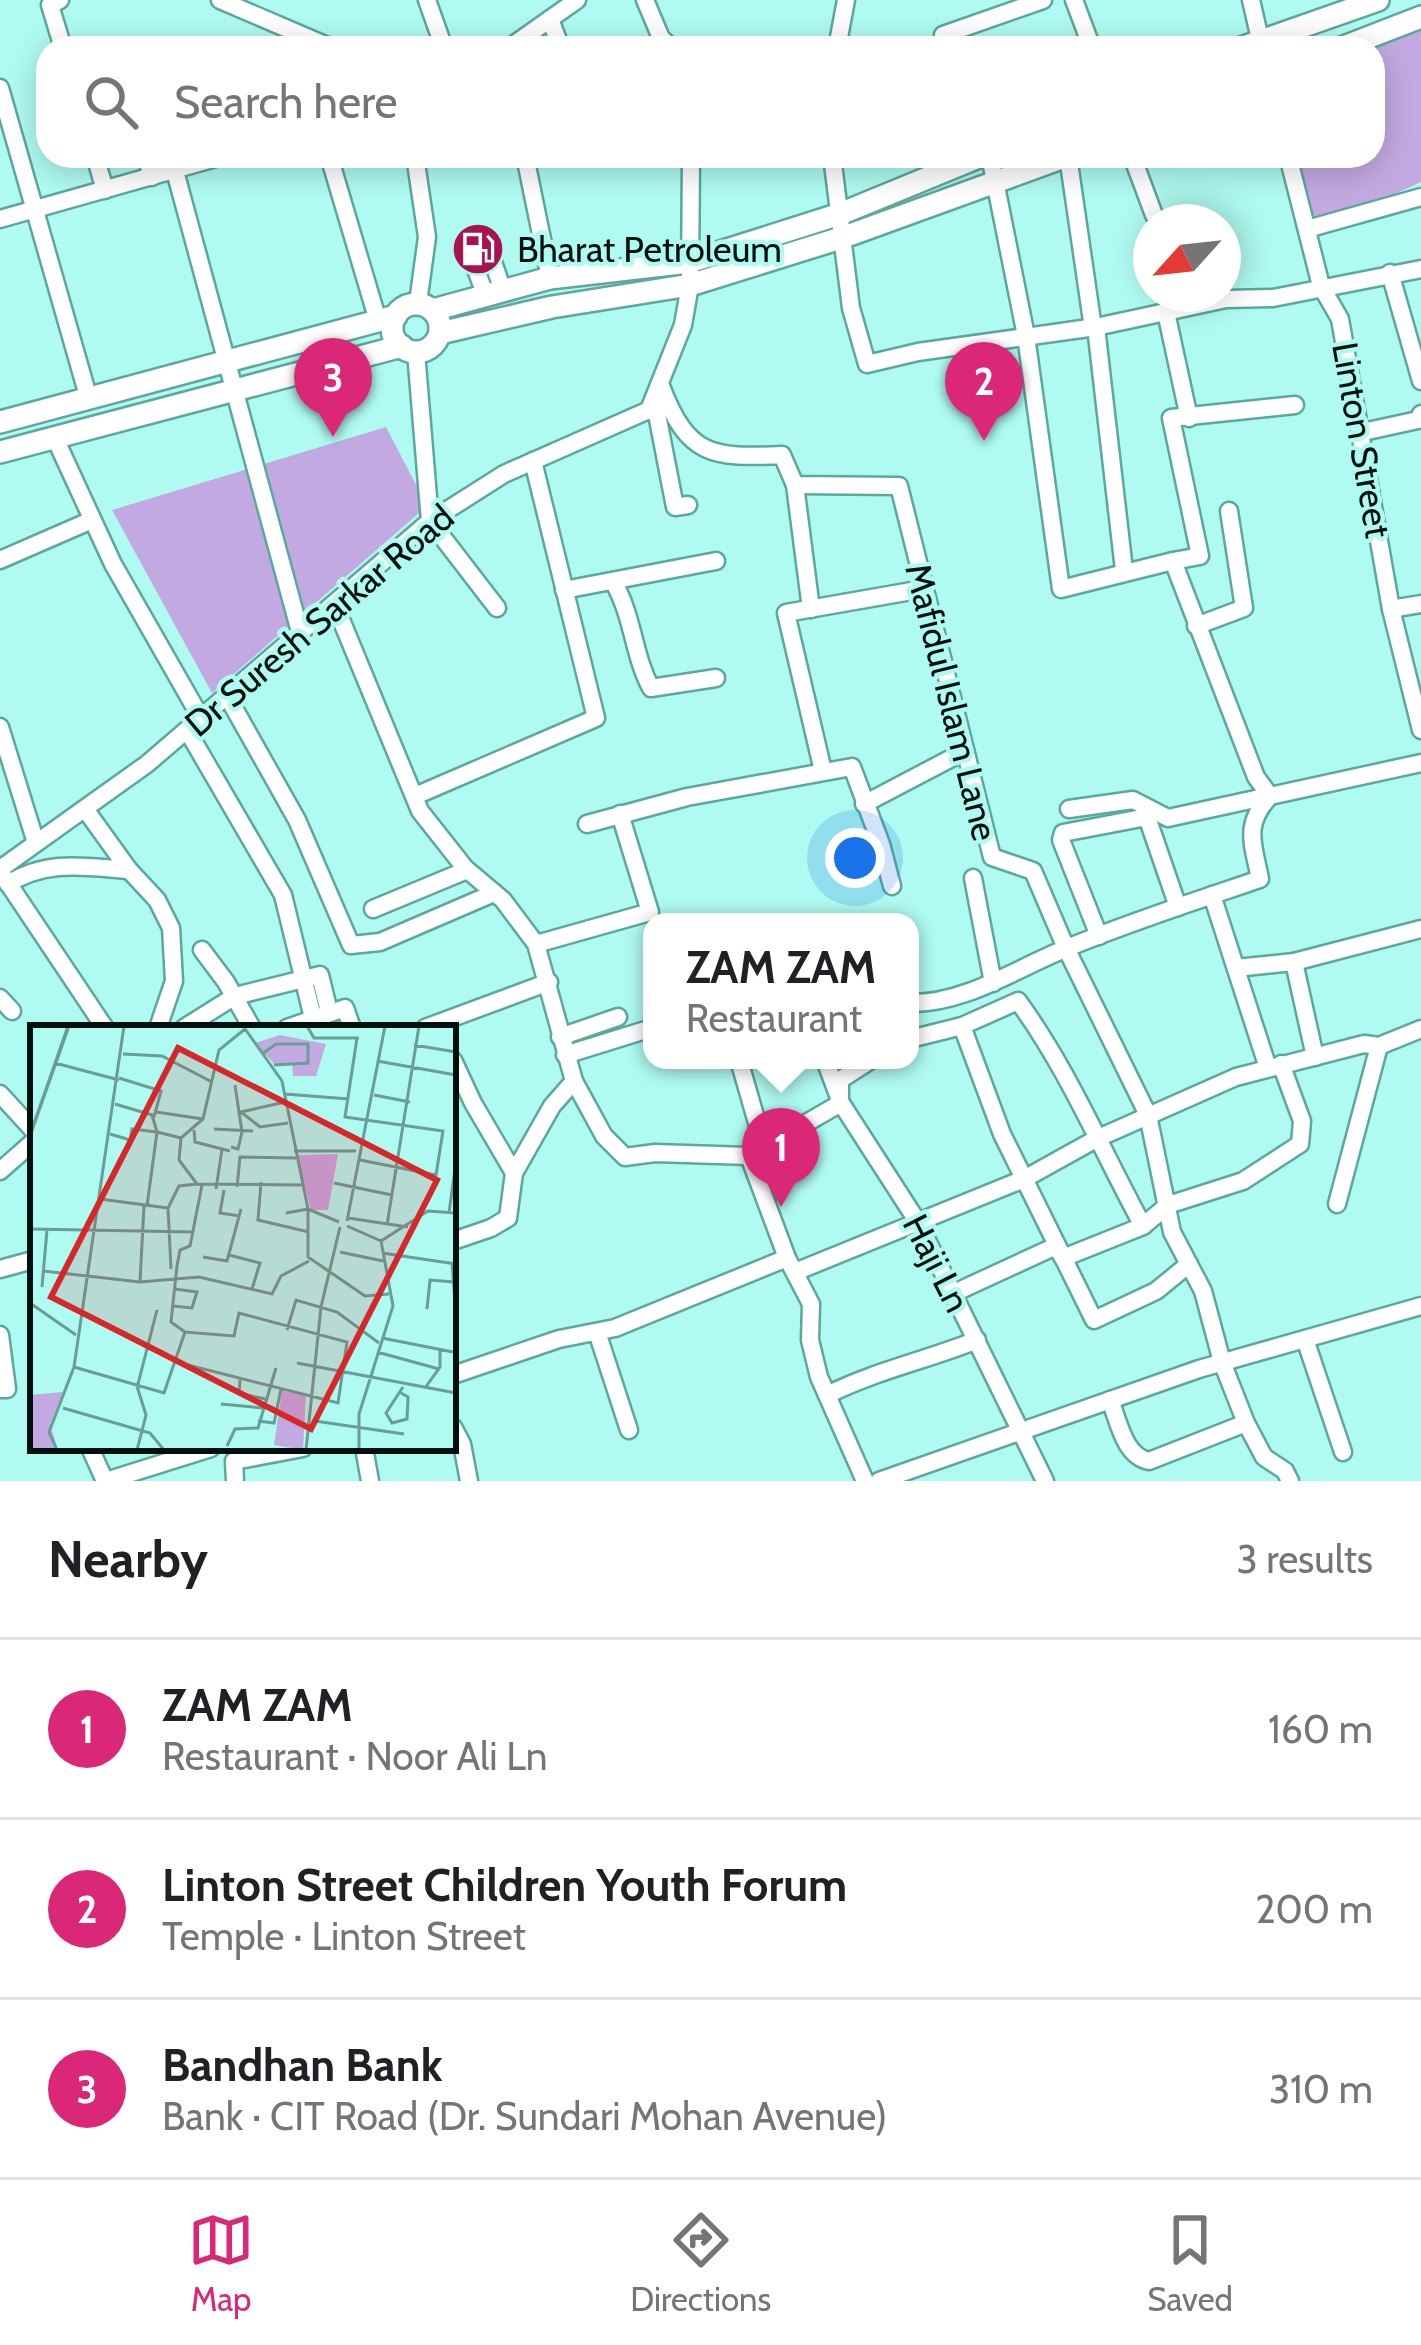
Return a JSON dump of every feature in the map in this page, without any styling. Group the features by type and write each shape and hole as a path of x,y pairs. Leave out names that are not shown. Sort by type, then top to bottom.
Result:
{"main road":[{"path":"1279,36 1375,1"},
{"path":"1371,36 1421,16"},
{"path":"0,422 387,318 401,309 550,278 690,274 952,168"},
{"path":"0,452 236,388 431,346 440,333 844,237 1037,168"},
{"path":"425,307 440,333"},
{"path":"387,318 409,349"}],"street":[{"path":"59,36 50,5 60,0"},
{"path":"220,0 305,36"},
{"path":"427,0 440,36"},
{"path":"526,36 577,0"},
{"path":"645,0 661,36"},
{"path":"840,36 846,0"},
{"path":"944,36 1043,0"},
{"path":"1075,0 1088,36"},
{"path":"1251,0 1253,36"},
{"path":"550,19 556,36"},
{"path":"281,25 285,36"},
{"path":"0,88 88,396"},
{"path":"99,168 105,190"},
{"path":"149,168 152,177"},
{"path":"0,218 185,168"},
{"path":"332,168 387,318"},
{"path":"417,168 427,237 425,307"},
{"path":"527,168 550,278"},
{"path":"649,411 683,325 690,274 691,168"},
{"path":"834,168 851,308 867,364 1166,312 1189,418"},
{"path":"993,168 1026,336 1061,589 1200,556 1171,418 1294,405"},
{"path":"1070,168 1095,327 1124,571"},
{"path":"1136,168 1150,204"},
{"name":"Linton Street","path":"1291,168 1321,286 1340,319 1391,610 1421,730"},
{"path":"175,171 300,632"},
{"path":"1307,229 1421,197"},
{"path":"1241,298 1274,298 1421,269"},
{"path":"1390,273 1421,381"},
{"path":"409,349 430,521 497,608"},
{"path":"661,386 671,412 692,441 724,457 782,454 795,485 812,609"},
{"path":"649,411 656,409 675,508 688,505"},
{"name":"Dr Suresh Sarkar Road","path":"3,875 36,843 194,724 430,521 504,474 649,411"},
{"path":"1363,431 1418,420 1421,414"},
{"path":"54,436 113,565 283,895 303,977"},
{"path":"416,796 596,718 533,461"},
{"name":"Mafidul Islam Lane","path":"795,485 899,486 992,857 1034,871 1066,948 1148,1115 1172,1232 1203,1291 1222,1362 1246,1424 1264,1457 1286,1472 1290,1481"},
{"path":"1196,626 1244,608 1229,511"},
{"path":"0,560 92,520"},
{"path":"564,590 716,561"},
{"path":"1173,561 1256,777 1270,796"},
{"path":"613,580 627,605 643,674 651,688 716,678"},
{"path":"823,771 786,614 923,589"},
{"path":"335,604 420,811 536,944 574,1082 604,1136 626,1157 757,1151 841,1103 840,1080 857,1069"},
{"path":"1391,610 1421,604"},
{"path":"226,694 297,820 352,945 380,942 494,893"},
{"path":"0,727 36,843"},
{"path":"864,804 964,751"},
{"path":"1069,809 1133,800 1168,818 1421,764"},
{"path":"587,824 852,767 892,886"},
{"path":"919,1003 993,982 1066,948 1259,878 1250,826 1270,796"},
{"path":"85,809 157,900 171,928 174,981 159,1025"},
{"path":"620,814 650,912 646,913"},
{"path":"1099,936 1061,840 1063,833 1147,817 1178,907"},
{"path":"103,1025 3,875 54,865 129,870"},
{"path":"373,908 467,870"},
{"path":"973,878 993,982"},
{"path":"1056,1246 1063,1258 1143,1226 1168,1205 1243,1181 1300,1144 1302,1120 1275,1066 1212,895"},
{"path":"536,944 643,914"},
{"path":"1236,968 1294,962 1421,929"},
{"path":"202,950 250,1025"},
{"path":"1294,962 1315,1057"},
{"path":"189,1025 235,996 320,975 329,1013 347,1025"},
{"path":"439,1025 549,982"},
{"path":"919,1037 962,1026 1018,1001 1055,1052 1143,1226"},
{"path":"295,1025 329,1013"},
{"path":"562,1046 619,1017"},
{"path":"962,1026 1002,1134 1094,1320 1156,1291 1189,1264"},
{"path":"456,1374 559,1339 615,1328 919,1224 1236,1077 1364,1044 1379,1046 1421,1029"},
{"path":"562,1046 643,1030"},
{"path":"1337,1204 1379,1046"},
{"path":"456,1066 514,1173"},
{"path":"741,1069 757,1151 791,1265 812,1304 810,1340 827,1395 865,1481"},
{"name":"Haji Ln","path":"828,1069 841,1103 919,1224 1045,1481"},
{"path":"456,1240 508,1217 514,1173 552,1106 574,1082"},
{"path":"0,1094 30,1127"},
{"path":"0,1172 30,1145"},
{"path":"954,1293 1056,1246"},
{"path":"0,1269 30,1261"},
{"path":"879,1481 1222,1362 1421,1306"},
{"path":"597,1332 628,1430"},
{"path":"0,1335 7,1389 0,1389"},
{"path":"1305,1339 1342,1452"},
{"path":"827,1395 862,1377 928,1360 976,1340"},
{"path":"1111,1400 1132,1454 1140,1460 1246,1424"},
{"path":"456,1433 469,1481"},
{"path":"91,1451 105,1481 201,1451"},
{"path":"365,1451 370,1481"},
{"path":"235,1481 234,1461 244,1454"}],"shaded area":[{"path":"1421,28 1421,182 1364,208 1313,216 1299,202 1292,168 1385,168 1385,42"},
{"path":"386,427 427,506 212,693 112,510"}],"place":[{"name":"Bharat Petroleum","path":"478,249"},
{"name":"Bandhan Bank","path":"333,437"},
{"name":"Linton Street Children Youth Forum","path":"984,441"},
{"name":"ZAM ZAM","path":"781,1207"}]}
